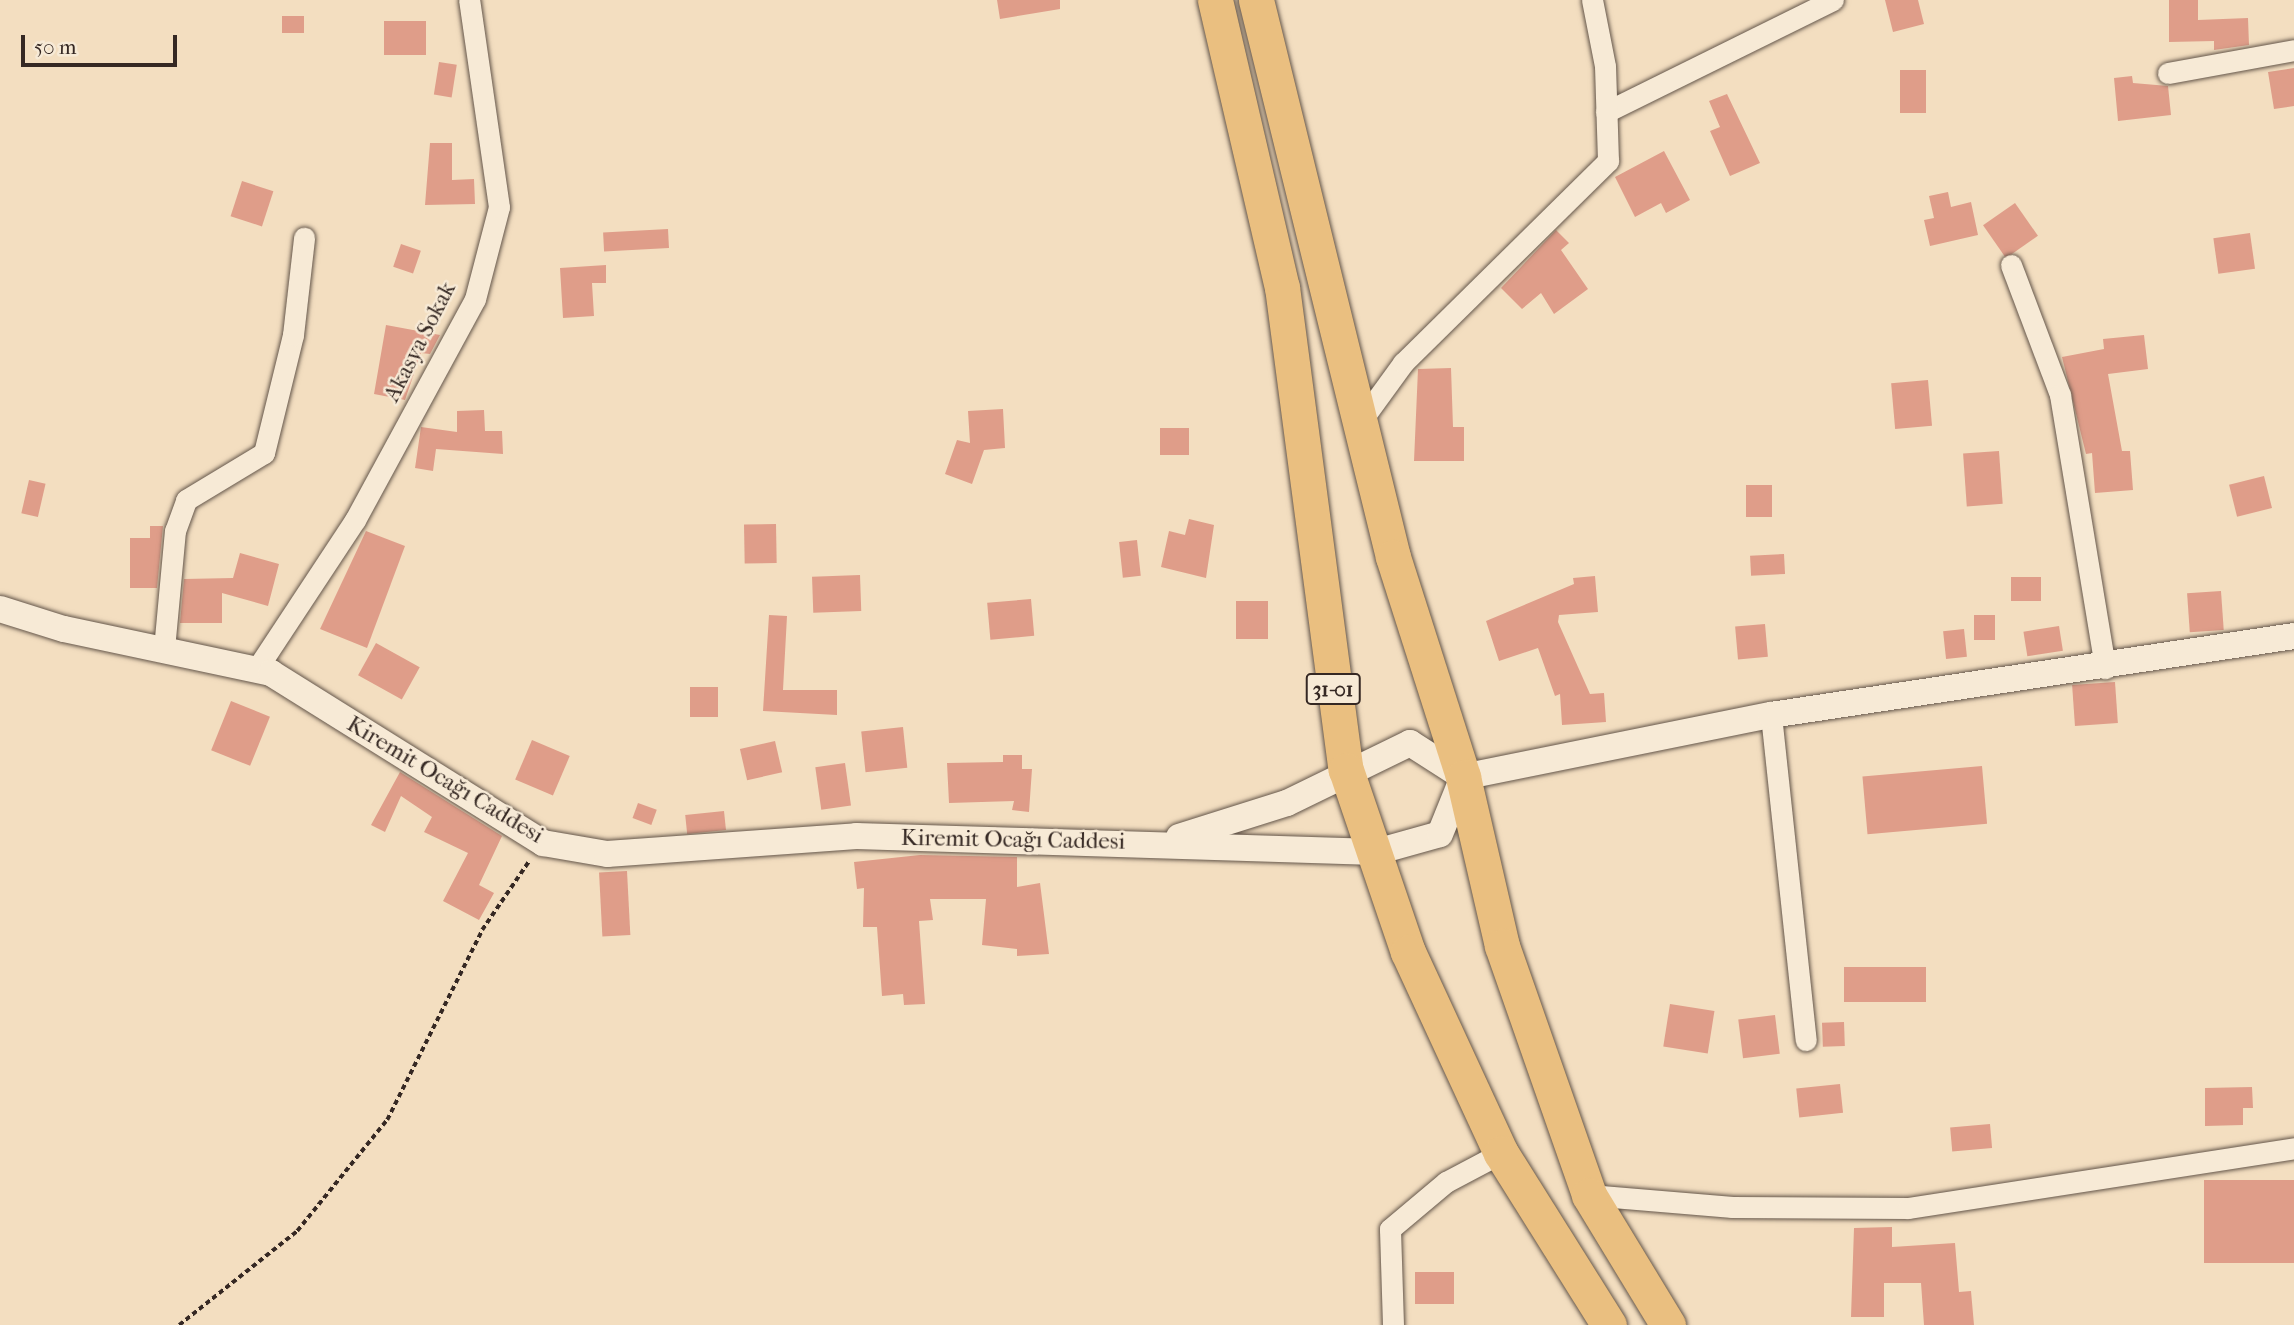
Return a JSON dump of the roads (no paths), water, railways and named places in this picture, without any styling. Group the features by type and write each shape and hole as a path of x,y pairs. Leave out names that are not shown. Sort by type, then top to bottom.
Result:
{"highway":[{"name":"31-01","path":"1215,0 1282,287 1346,770 1408,952 1501,1153 1609,1325"},
{"path":"1256,0 1358,425 1463,777 1502,946 1589,1195 1668,1325"}],"street":[{"name":"Akasya Sokak","path":"256,670 355,520 475,299 499,207 469,0"},
{"path":"1358,425 1403,363 1608,161 1605,66 1592,0"},
{"path":"1606,112 1833,0"},
{"path":"2168,73 2294,50"},
{"path":"164,649 174,531 186,500 264,453 293,335 304,238"},
{"path":"2011,265 2060,395 2105,668"},
{"name":"Kiremit Ocağı Caddesi","path":"0,609 256,670 543,843 607,854 856,836 1160,843 1376,852 1440,834 1463,777"},
{"path":"1160,843 1287,803 1346,770 1410,743 1463,777 1771,715 2105,668 2294,636"},
{"path":"1771,715 1806,1040"},
{"path":"1589,1195 1732,1207 1908,1208 2294,1148"},
{"path":"1393,1325 1390,1229 1446,1182 1501,1153"}]}
